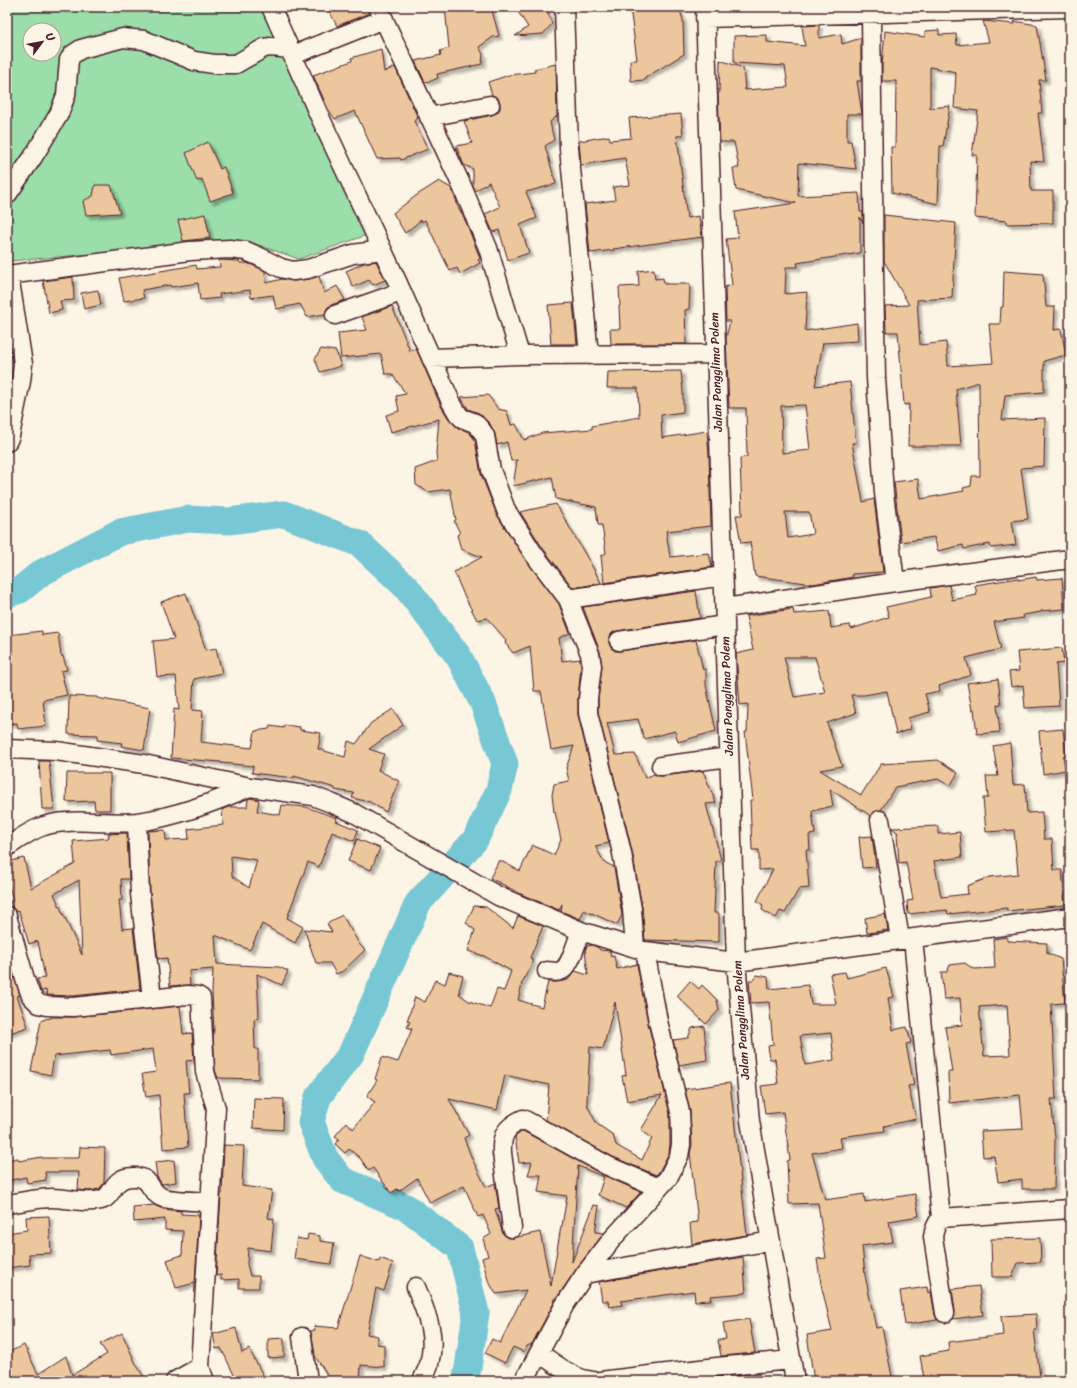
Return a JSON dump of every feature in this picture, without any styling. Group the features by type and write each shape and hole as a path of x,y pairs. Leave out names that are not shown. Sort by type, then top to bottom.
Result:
{"street":[{"path":"271,7 455,410 462,418 478,426 485,436 491,470 506,510 533,553 568,599 590,654 592,666 588,713 622,853 640,949 680,1112 681,1145 677,1161 668,1178 613,1238 586,1274 564,1306 524,1381"},
{"path":"564,7 569,148 589,355"},
{"path":"705,12 871,14 1070,8"},
{"name":"Jalan Pangglima Polem","path":"705,12 736,962 750,1121 795,1381"},
{"path":"7,195 33,157 59,114 66,95 69,60 72,55 81,49 123,38 134,38 144,40 194,60 214,64 236,64 264,48 271,47 292,52 381,13 461,184 488,248 499,280 520,355"},
{"path":"871,14 876,378 884,492 895,582"},
{"path":"429,117 490,105"},
{"path":"7,442 10,436 19,394 23,364 8,275 190,251 230,249 246,251 281,268 293,271 308,269 353,254 382,250"},
{"path":"336,315 401,292"},
{"path":"431,358 520,355 716,354"},
{"path":"619,641 725,616 895,582 1070,559"},
{"path":"568,599 723,576"},
{"path":"7,749 56,751 83,754 144,764 250,787 313,796 348,810 498,896 581,931 640,949 736,962 1070,917"},
{"path":"661,766 729,757"},
{"path":"7,847 29,832 43,826 68,823 137,822 156,819 214,802 250,787"},
{"path":"880,820 906,939 941,1218 934,1230 933,1237 945,1313"},
{"path":"137,822 140,894 152,998"},
{"path":"7,916 31,996 39,1004 47,1006 73,1006 188,995 198,996 202,1001 204,1062 207,1080 216,1108 209,1202 203,1374 175,1381"},
{"path":"547,971 559,972 565,969 581,931"},
{"path":"512,1228 502,1154 502,1142 503,1136 509,1128 523,1119 608,1166 659,1188"},
{"path":"7,1204 50,1198 83,1202 101,1200 106,1198 114,1186 122,1179 133,1177 141,1177 147,1181 154,1192 162,1198 209,1202"},
{"path":"941,1218 1070,1209"},
{"path":"586,1274 771,1241"},
{"path":"416,1287 429,1320 433,1339 429,1364 422,1381"},
{"path":"302,1337 308,1381"},
{"path":"540,1353 575,1377 593,1381"},
{"path":"600,1381 718,1374 791,1360"}],"green space":[{"path":"7,7 263,7 370,234 299,259 246,241 10,261 7,259"}],"building":[{"path":"327,7 368,7 369,13 337,26"},
{"path":"445,7 491,7 499,36 493,37 479,47 483,54 482,64 437,74 438,78 425,82 415,61 441,55 440,51 449,48"},
{"path":"515,7 546,7 552,24 543,34 515,36 528,27"},
{"path":"630,7 679,7 683,20 684,54 645,78 645,80 631,81 630,60 637,60"},
{"path":"983,21 1015,24 1014,21 1037,25 1046,80 1039,80 1042,113 1038,113 1044,162 1030,161 1031,191 1053,191 1053,223 1007,224 1007,221 975,218 977,155 972,155 978,111 954,108 956,72 930,67 930,108 950,106 943,146 940,146 938,204 892,193 891,147 895,147 896,81 882,81 885,31 925,37 925,31 939,30 939,35 956,34 957,45 989,42"},
{"path":"819,25 819,38 841,34 842,44 861,38 861,81 857,81 862,114 847,114 847,141 851,141 856,169 799,163 798,196 859,193 860,212 863,212 863,223 860,217 860,253 797,263 798,267 786,267 785,294 807,292 805,331 857,323 858,341 823,343 815,386 850,382 856,443 852,443 863,502 874,499 883,572 852,574 853,577 813,584 755,576 750,542 741,543 736,515 742,515 740,458 747,457 746,408 729,408 726,338 730,321 726,321 725,287 732,285 726,239 738,238 735,212 796,203 736,190 733,168 739,168 734,142 720,142 718,93 720,60 743,68 745,90 788,87 785,66 734,63 734,36 767,35 767,42 805,46 802,26","holes":["805,405 810,450 782,453 781,406","785,512 809,512 813,534 788,538"]},
{"path":"381,49 384,72 395,67 418,118 414,121 428,149 401,160 400,158 377,159 355,111 335,119 328,109 313,75 352,61 351,58"},
{"path":"556,64 557,116 550,122 554,140 545,146 556,184 526,192 537,218 520,225 529,253 508,260 499,230 493,232 485,214 500,207 489,182 475,191 473,185 473,169 464,165 456,146 472,143 464,121 492,115 497,113 500,109 498,98 492,95 488,82 509,75 535,72 534,69"},
{"path":"681,114 683,135 677,136 687,218 699,216 702,237 590,253 585,204 615,200 613,187 630,185 625,158 581,165 579,141 609,136 610,140 631,138 629,118"},
{"path":"208,142 220,169 224,167 233,193 210,201 202,179 197,181 186,153"},
{"path":"439,181 451,188 480,258 478,260 480,263 460,274 457,268 450,271 425,220 422,222 421,220 405,233 393,213"},
{"path":"95,185 111,185 120,213 86,215 83,201 93,196"},
{"path":"205,214 210,238 183,241 178,220"},
{"path":"884,215 956,223 952,298 917,300 920,345 946,342 948,366 993,363 989,324 1000,324 1001,307 1003,307 1004,271 1043,274 1046,307 1055,307 1054,330 1061,329 1066,355 1044,361 1044,392 1005,395 1002,420 1045,418 1044,466 1021,468 1028,519 1012,521 1016,545 991,548 990,544 964,549 963,545 938,551 934,537 901,542 894,482 918,479 921,499 964,491 963,488 971,486 972,476 980,476 979,382 956,389 961,446 908,446 909,404 904,405 898,332 886,332 885,306 909,305 884,261"},
{"path":"219,260 239,261 240,263 255,266 265,271 266,283 282,279 294,281 319,276 324,293 337,286 345,300 331,305 327,308 325,314 307,317 300,304 276,309 273,295 251,298 250,290 219,294 220,298 200,300 198,283 171,287 170,285 142,290 144,298 124,301 119,278 196,265 197,269 220,267"},
{"path":"376,261 385,280 373,285 369,280 353,287 346,271 364,263"},
{"path":"654,269 655,279 663,278 664,284 690,284 689,309 685,310 686,344 611,344 610,329 620,329 619,287 639,286 638,271"},
{"path":"73,277 74,300 60,301 62,310 49,313 43,281"},
{"path":"98,290 101,305 84,309 81,293"},
{"path":"573,303 577,344 551,344 548,305"},
{"path":"392,306 410,351 416,348 441,406 449,419 458,428 469,432 475,440 481,474 497,515 525,559 559,604 570,633 559,638 562,661 580,659 581,666 578,715 609,843 595,846 604,862 614,867 622,915 617,925 584,910 580,919 561,911 562,904 559,910 523,895 490,878 499,860 520,871 532,845 554,855 561,840 554,812 552,795 554,784 569,781 566,768 574,746 551,750 541,691 534,691 530,646 513,653 505,643 506,640 487,618 477,620 463,593 454,572 482,557 461,549 457,535 460,533 454,521 456,520 450,489 428,492 416,485 415,469 437,461 436,453 439,419 391,432 386,415 399,411 396,396 406,394 392,374 385,374 381,354 341,358 338,333 367,330 362,317"},
{"path":"321,349 336,351 341,366 320,372 315,359"},
{"path":"681,371 683,412 661,415 662,438 707,431 711,526 666,531 670,557 709,553 712,567 604,583 601,556 606,553 602,525 598,525 596,507 556,499 552,477 513,486 517,460 511,461 507,442 497,445 495,434 490,424 479,413 468,409 461,397 488,395 498,409 507,411 511,425 516,424 524,440 542,433 592,429 592,426 639,417 638,388 607,388 608,372"},
{"path":"556,504 601,583 573,588 542,547 520,512"},
{"path":"1036,577 1037,580 1062,578 1064,609 1041,611 1023,615 1024,618 994,622 1001,649 966,658 971,675 939,686 940,691 925,694 930,712 908,718 911,729 896,734 887,691 864,695 851,695 856,713 827,723 842,766 820,770 861,795 881,764 938,760 958,773 950,786 938,779 895,787 881,810 874,812 871,816 830,789 833,806 812,811 815,834 809,835 810,850 806,850 809,888 799,889 785,913 780,911 776,918 762,910 763,905 757,901 773,869 759,870 759,850 752,850 750,800 753,800 745,732 747,732 748,704 740,705 736,654 753,650 746,616 793,609 794,614 829,611 831,628 850,625 851,629 889,617 886,607 931,597 930,588 949,585 952,600 977,595 975,585 1018,578 1018,580","holes":["784,657 815,657 825,692 794,697"]},
{"path":"696,591 700,618 617,631 612,633 609,638 611,648 615,651 696,640 703,670 706,669 706,685 716,731 678,742 675,731 644,739 638,719 607,723 615,755 635,754 645,778 654,774 657,776 662,776 703,771 716,803 706,804 721,860 716,861 714,913 719,913 719,942 645,940 642,907 632,851 598,712 602,667 600,652 583,607"},
{"path":"186,593 206,650 216,648 222,673 194,679 192,710 203,711 201,742 252,748 255,731 269,729 270,726 284,728 284,725 300,727 300,730 321,733 318,749 345,757 348,741 356,744 371,723 393,709 403,725 369,749 384,754 378,770 399,781 386,812 370,802 352,798 354,793 335,790 335,788 294,776 294,778 252,773 253,766 171,758 174,709 179,710 176,676 157,677 153,641 174,639 161,602"},
{"path":"42,631 42,635 58,633 61,656 63,656 67,670 61,671 67,695 43,700 46,726 18,729 17,723 7,724 7,635"},
{"path":"1062,648 1064,663 1056,664 1059,706 1025,708 1023,685 1011,687 1009,672 1019,671 1017,652"},
{"path":"998,679 1001,704 997,705 1000,732 977,734 974,709 972,710 967,683"},
{"path":"69,696 97,697 150,708 144,750 121,746 122,743 97,740 98,735 68,734"},
{"path":"1063,729 1066,756 1063,756 1066,770 1043,774 1039,731"},
{"path":"1010,743 1013,785 1025,784 1027,813 1042,812 1044,839 1052,839 1054,870 1062,870 1065,905 1007,911 1007,908 948,914 947,910 908,914 907,901 913,900 906,862 899,863 898,833 892,828 938,826 938,834 960,832 962,857 934,861 941,897 968,894 967,886 990,877 1018,874 1014,830 986,832 983,798 988,798 986,776 998,776 993,746"},
{"path":"39,761 49,761 54,809 42,809"},
{"path":"67,773 110,773 110,810 95,810 94,801 66,802"},
{"path":"248,799 259,800 257,811 280,815 282,805 306,807 337,818 336,821 358,830 354,841 332,832 319,867 308,862 287,918 303,927 295,943 262,924 250,950 215,935 217,964 279,967 288,971 282,985 257,974 259,1018 254,1019 255,1049 258,1049 258,1079 218,1078 215,1070 213,1031 213,969 189,971 190,985 170,986 167,958 158,959 150,893 148,831 165,830 166,840 189,839 188,829 223,825 222,810 228,807 247,807","holes":["231,856 257,860 249,888 232,876"]},
{"path":"127,833 129,879 121,879 122,900 119,900 122,929 133,928 140,989 73,996 47,995 46,990 41,991 37,979 45,978 38,941 29,944 19,911 16,912 10,901 13,901 7,878 7,862 24,858 31,888 75,864 73,841 109,838 108,834","holes":["79,880 82,955 54,894"]},
{"path":"872,836 876,867 862,868 859,837"},
{"path":"357,839 380,848 371,870 348,861"},
{"path":"474,906 486,907 513,928 518,916 543,926 530,958 532,959 532,963 521,985 518,1000 542,1007 548,982 568,980 575,971 588,975 585,950 587,946 592,945 600,950 610,951 611,957 614,956 617,969 637,964 648,1023 670,1114 669,1153 656,1175 613,1157 546,1120 549,1085 505,1075 497,1110 449,1099 469,1135 464,1138 472,1159 486,1187 495,1183 499,1208 495,1209 503,1234 508,1238 513,1238 540,1232 551,1286 567,1196 538,1192 541,1175 528,1175 532,1162 519,1163 515,1137 523,1131 603,1175 641,1192 626,1208 598,1195 604,1177 578,1166 572,1262 594,1205 599,1206 595,1232 604,1233 577,1268 556,1299 554,1299 555,1301 532,1344 527,1346 524,1352 513,1347 505,1363 485,1353 492,1339 500,1343 526,1290 496,1294 488,1280 482,1258 488,1256 483,1239 491,1234 483,1215 478,1217 464,1186 430,1203 417,1178 399,1191 397,1189 391,1193 373,1168 369,1171 360,1158 349,1149 345,1153 335,1144 339,1139 335,1136 347,1122 353,1129 375,1102 367,1096 377,1080 375,1079 382,1057 398,1062 412,1029 407,1027 410,1022 407,1021 415,997 425,1002 435,980 445,984 449,972 463,976 459,994 469,1001 490,1008 497,989 504,991 511,971 484,956 468,951 475,930 466,923","holes":["615,1002 626,1075 622,1076 627,1101 662,1095 641,1130 652,1138 642,1160 616,1145 613,1135 597,1124 588,1107 590,1047 603,1049"]},
{"path":"885,914 888,930 867,933 865,918"},
{"path":"342,915 360,945 365,950 343,971 336,974 330,963 316,963 304,929 332,932 327,924"},
{"path":"1007,937 1007,941 1047,943 1047,953 1061,959 1065,1003 1051,1004 1056,1099 1051,1099 1055,1138 1054,1189 1022,1189 1022,1179 998,1182 994,1156 983,1157 981,1131 1023,1129 1020,1095 949,1103 948,1072 952,1072 945,1027 962,1025 960,998 944,999 941,972 947,972 950,965 965,963 973,969 995,968 993,939","holes":["1007,1005 1010,1055 984,1056 979,1007"]},
{"path":"7,961 9,961 20,995 17,996 28,1027 7,1034"},
{"path":"886,968 894,997 888,998 893,1030 907,1027 911,1043 906,1044 914,1085 908,1086 916,1119 884,1126 885,1131 840,1137 842,1148 812,1153 825,1200 864,1194 865,1202 915,1194 919,1216 889,1221 893,1242 862,1246 865,1275 876,1328 882,1327 893,1381 814,1381 807,1335 832,1331 817,1259 826,1258 818,1203 789,1204 787,1161 790,1160 783,1112 765,1114 761,1086 778,1084 775,1059 770,1059 768,1046 773,1045 769,1002 751,1003 749,980 753,980 757,975 768,977 769,989 808,985 811,1004 836,1004 830,974 845,972 847,978","holes":["831,1033 834,1060 805,1065 800,1036"]},
{"path":"690,981 699,989 702,985 717,1000 719,1010 706,1024 677,996"},
{"path":"180,1006 183,1034 192,1033 194,1060 186,1061 189,1093 184,1093 188,1147 163,1149 159,1095 146,1097 142,1074 156,1072 153,1049 111,1055 110,1050 54,1056 51,1075 31,1071 41,1021 45,1019 51,1017 74,1017"},
{"path":"704,1026 707,1060 679,1065 673,1040 688,1038 692,1028"},
{"path":"730,1083 747,1235 692,1244 690,1223 698,1222 690,1153 692,1145 690,1112 685,1089"},
{"path":"254,1098 284,1099 283,1130 253,1128"},
{"path":"224,1145 244,1146 242,1186 272,1190 268,1218 274,1219 271,1251 248,1248 247,1264 250,1276 259,1276 259,1288 239,1288 239,1279 221,1280 221,1275 216,1276"},
{"path":"80,1147 105,1148 104,1183 99,1189 89,1191 78,1190 79,1172 45,1172 46,1180 27,1183 26,1177 7,1181 7,1160 18,1158 19,1161 42,1157 79,1158"},
{"path":"174,1160 176,1182 162,1184 157,1177 155,1162"},
{"path":"154,1205 163,1209 181,1211 181,1214 199,1215 195,1283 176,1288 167,1260 182,1255 183,1231 165,1230 165,1219 134,1222 133,1207"},
{"path":"49,1216 51,1253 29,1254 30,1265 7,1268 7,1233 27,1230 26,1217"},
{"path":"308,1234 320,1236 320,1241 334,1243 331,1264 294,1259 297,1238 307,1240"},
{"path":"1040,1238 1041,1262 1018,1263 1012,1277 992,1277 991,1239"},
{"path":"360,1256 379,1262 380,1258 393,1263 384,1291 376,1288 367,1334 378,1336 377,1344 384,1345 384,1367 361,1365 360,1381 331,1381 315,1356 310,1331 315,1330 314,1326 338,1328"},
{"path":"743,1257 746,1293 710,1296 711,1300 695,1301 694,1291 621,1301 622,1305 609,1307 608,1301 602,1301 599,1282"},
{"path":"979,1286 983,1315 953,1319 955,1311 952,1289"},
{"path":"927,1287 928,1293 931,1292 937,1320 905,1325 900,1291"},
{"path":"1036,1314 1037,1330 1034,1330 1040,1377 1005,1381 930,1381 929,1378 924,1379 920,1356 949,1351 948,1342 1003,1335 1001,1316"},
{"path":"749,1319 755,1353 721,1356 718,1340 726,1339 723,1323"},
{"path":"236,1328 242,1353 249,1349 266,1381 237,1381 221,1348 216,1349 213,1334"},
{"path":"122,1333 135,1362 146,1381 7,1381 7,1353 24,1345 38,1374 66,1356 72,1375 107,1354 100,1344"},
{"path":"284,1338 284,1357 268,1358 268,1339"},
{"path":"759,1374 760,1381 735,1381 735,1376"}],"waterway":[{"path":"7,594 20,590 41,573 120,532 188,519 229,521 284,514 360,544 406,587 459,657 483,703 505,764 499,790 475,840 418,903 351,1054 318,1097 311,1122 325,1158 342,1180 406,1207 460,1248 476,1313 465,1381"}]}
